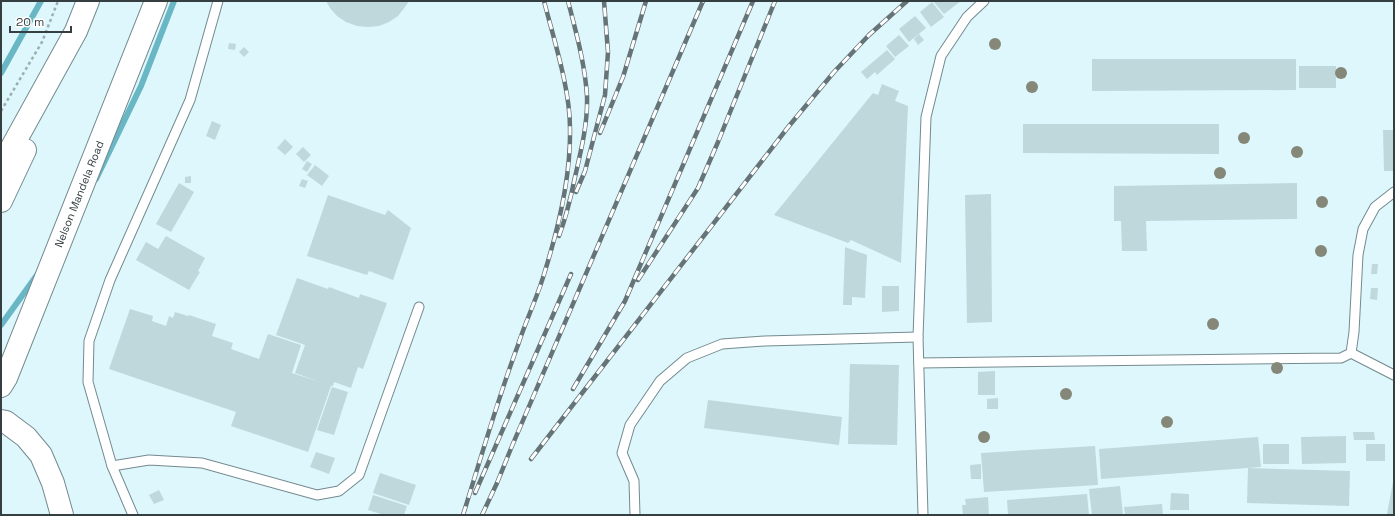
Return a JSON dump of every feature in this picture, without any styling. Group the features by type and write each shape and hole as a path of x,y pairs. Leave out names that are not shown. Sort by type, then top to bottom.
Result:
{"main road":[{"path":"1,201 8,188 88,1"},
{"name":"Nelson Mandela Road","path":"3,384 156,1"},
{"path":"1,167 76,31"},
{"path":"1,421 6,422 26,437 41,455 53,483 62,515"}],"lane":[{"path":"133,515 112,466 88,382 89,341 110,280 190,100 218,1"},
{"path":"923,515 918,336 926,117 941,56 967,17 984,1"},
{"path":"1352,353 1358,255 1362,229 1375,207 1394,192"},
{"path":"112,466 149,460 202,463 318,495 339,491 359,475 419,307"},
{"path":"635,515 634,480 622,453 630,426 660,381 686,358 722,344 765,341 918,336"},
{"path":"919,363 1322,359 1341,358 1352,353"},
{"path":"1352,353 1394,375"}],"path":[{"path":"1,111 42,42 58,1"}],"building":[{"path":"326,1 409,1 398,16 389,22 379,26 368,27 357,26 346,22 337,16"},
{"path":"933,1 961,1 944,14"},
{"path":"932,2 944,17 931,27 920,12"},
{"path":"915,16 926,28 909,42 899,29"},
{"path":"919,34 924,40 918,45 914,39"},
{"path":"899,35 909,46 895,57 886,46"},
{"path":"229,43 236,44 235,50 228,49"},
{"path":"244,47 249,52 244,57 239,52"},
{"path":"887,50 895,59 877,75 875,72 867,79 861,72"},
{"path":"1092,59 1296,59 1296,90 1092,91"},
{"path":"1299,66 1336,66 1336,88 1299,88"},
{"path":"882,84 899,91 895,101 908,106 901,263 851,240 848,243 774,215 873,93 878,95"},
{"path":"212,121 221,125 215,140 206,136"},
{"path":"1023,124 1219,124 1219,154 1023,153"},
{"path":"1383,130 1394,130 1394,171 1384,171"},
{"path":"285,139 293,147 285,155 277,148"},
{"path":"303,147 311,155 304,162 296,154"},
{"path":"307,161 312,164 307,172 302,169"},
{"path":"315,165 329,176 322,186 307,175"},
{"path":"191,176 191,183 185,183 185,177"},
{"path":"302,179 308,181 305,188 299,186"},
{"path":"179,183 194,192 171,232 156,224"},
{"path":"1297,183 1297,219 1146,221 1147,251 1122,251 1121,221 1114,221 1114,186"},
{"path":"991,194 992,322 967,323 965,195"},
{"path":"328,195 385,215 388,210 411,228 393,280 369,271 367,275 307,256"},
{"path":"166,236 205,258 198,271 200,272 189,290 136,260 146,242 158,249"},
{"path":"845,247 867,255 865,298 852,297 852,305 843,305"},
{"path":"1372,264 1378,264 1377,274 1371,274"},
{"path":"297,278 328,289 329,287 359,298 360,294 387,303 363,369 358,367 351,388 334,382 333,386 331,386 308,452 231,426 236,412 109,369 130,309 153,316 152,321 166,326 169,316 173,318 175,312 216,324 212,336 233,343 231,349 259,359 268,334 301,345 292,373 320,382 295,373 305,345 276,335"},
{"path":"882,286 899,286 899,311 882,312"},
{"path":"1371,288 1378,288 1377,300 1370,299"},
{"path":"850,364 899,365 897,445 848,444"},
{"path":"995,371 995,395 978,395 978,372"},
{"path":"332,387 348,392 334,435 317,430"},
{"path":"998,398 998,409 987,409 987,399"},
{"path":"708,400 842,417 839,445 704,428"},
{"path":"1353,432 1374,432 1375,440 1354,440"},
{"path":"1346,436 1346,463 1302,464 1301,437"},
{"path":"1258,437 1261,467 1101,479 1099,449"},
{"path":"1263,444 1289,444 1289,464 1263,464"},
{"path":"1366,444 1385,444 1385,461 1366,461"},
{"path":"1095,446 1098,485 984,492 981,453"},
{"path":"316,452 335,458 329,474 310,467"},
{"path":"981,464 981,479 971,479 970,465"},
{"path":"1248,468 1350,471 1349,506 1247,503"},
{"path":"380,473 416,485 409,505 373,493"},
{"path":"1394,482 1394,515 1387,514"},
{"path":"1120,486 1123,515 1092,515 1089,489"},
{"path":"159,490 164,500 154,504 149,495"},
{"path":"1171,493 1189,494 1189,510 1170,510"},
{"path":"1087,494 1089,515 1008,515 1007,500"},
{"path":"373,495 407,506 404,515 384,515 368,510"},
{"path":"988,497 989,515 963,515 962,505 966,505 965,499"},
{"path":"1162,504 1163,515 1125,515 1124,507"}],"waterway":[{"path":"1,73 41,1"},
{"path":"96,179 141,86 174,1"},
{"path":"1,325 37,275"}],"railway":[{"path":"463,515 503,387 542,280 555,236 566,182 570,146 569,113 561,64 544,1"},
{"path":"559,236 568,207 580,157 587,106 586,84 582,60 568,1"},
{"path":"576,192 585,171 605,95 608,52 604,1"},
{"path":"600,133 623,77 646,1"},
{"path":"482,515 703,1"},
{"path":"573,389 625,301 753,1"},
{"path":"638,280 698,188 775,1"},
{"path":"531,459 789,126 834,72 869,35 907,1"},
{"path":"475,493 571,274"}]}
